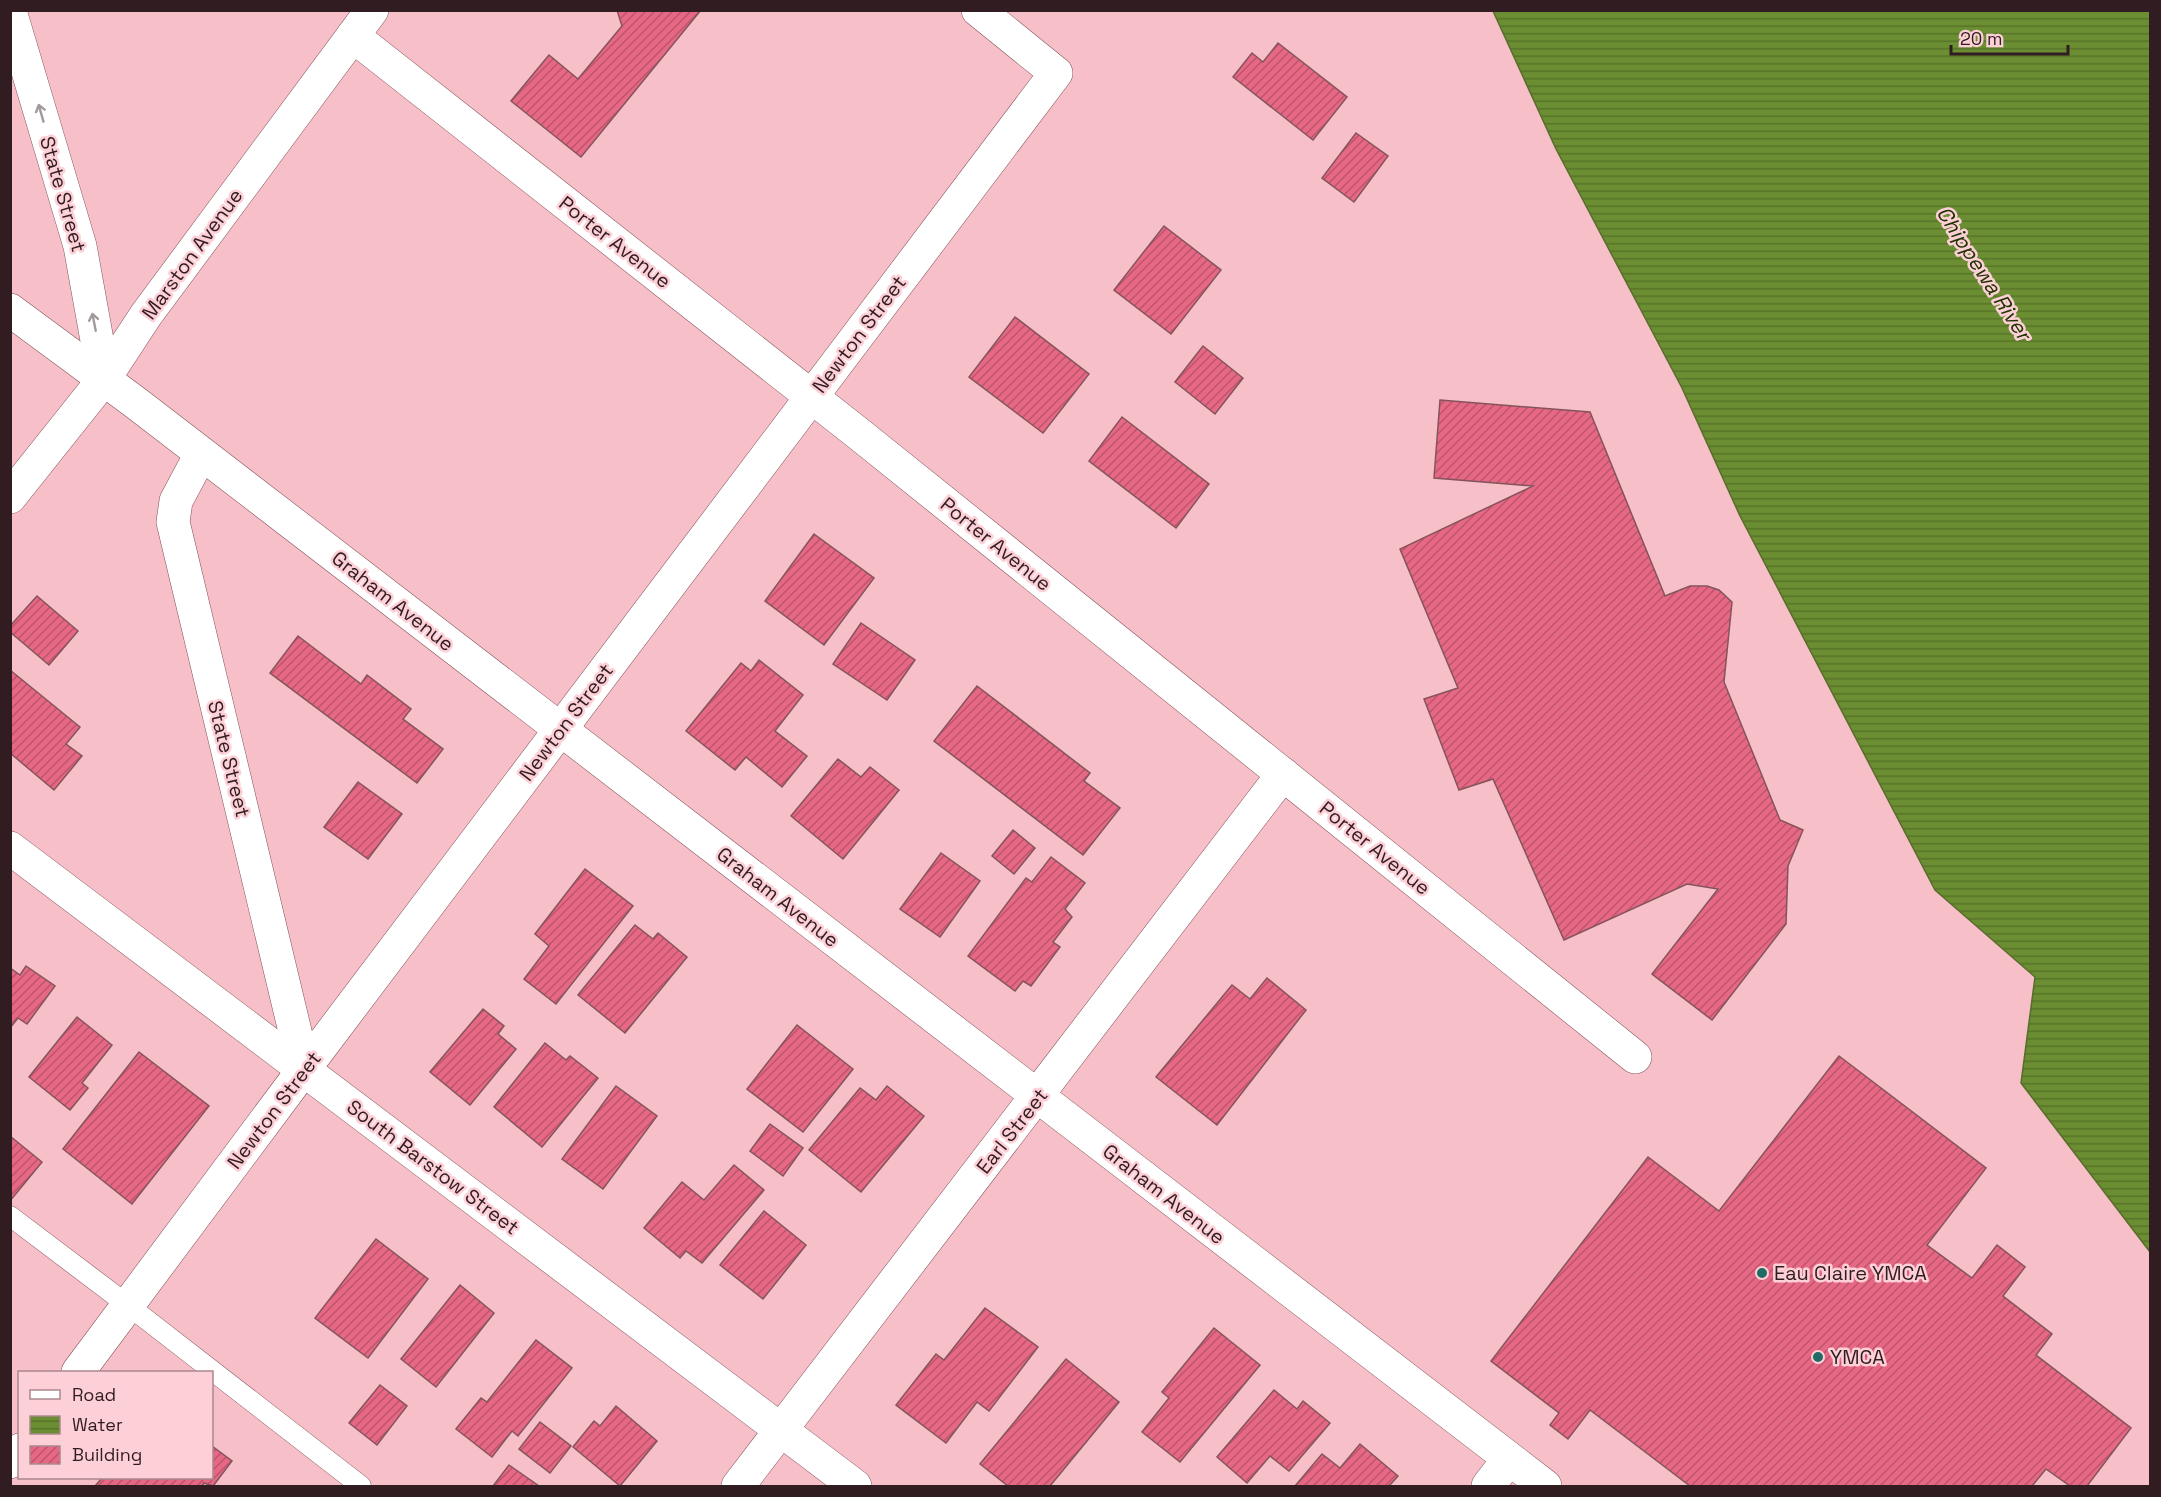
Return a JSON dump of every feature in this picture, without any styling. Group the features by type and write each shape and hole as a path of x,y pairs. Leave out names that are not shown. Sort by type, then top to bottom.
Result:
{"street":[{"name":"State Street","path":"10,10 80,246 104,379"},
{"name":"Newton Street","path":"79,1371 1056,73 978,10"},
{"name":"Marston Avenue","path":"10,497 104,379 146,315 363,23"},
{"name":"Porter Avenue","path":"363,23 812,397 1635,1057"},
{"name":"Graham Avenue","path":"10,310 104,379 1545,1486"},
{"name":"State Street","path":"201,454 176,501 173,522 304,1069"},
{"name":"Earl Street","path":"738,1486 1283,774"},
{"name":"South Barstow Street","path":"10,848 855,1486"},
{"path":"1488,1486 1509,1459"}],"lane":[{"path":"10,1216 362,1486"}],"water":[{"name":"Chippewa River","path":"1493,11 2150,11 2150,1252 2021,1083 2035,977 1935,890 1740,516 1682,388 1556,149"}],"building":[{"path":"617,10 701,10 581,157 511,101 549,55 578,79 622,26"},
{"path":"1278,43 1347,97 1313,140 1233,77 1252,53 1263,62"},
{"path":"1356,133 1388,156 1354,202 1322,178"},
{"path":"1164,226 1221,270 1171,334 1114,290"},
{"path":"1015,317 1089,374 1043,433 969,377"},
{"path":"1203,346 1243,378 1215,414 1175,382"},
{"path":"1440,400 1590,412 1665,596 1690,586 1707,586 1719,590 1732,602 1724,682 1780,820 1803,830 1788,866 1786,924 1712,1020 1652,974 1718,889 1687,884 1564,940 1493,779 1459,790 1424,699 1458,688 1400,549 1533,486 1434,478"},
{"path":"1122,417 1209,484 1176,528 1089,461"},
{"path":"814,534 874,578 824,645 765,601"},
{"path":"37,596 78,631 49,665 10,632 10,626"},
{"path":"861,623 915,660 887,700 833,664"},
{"path":"298,636 361,684 367,675 411,709 403,719 443,749 417,783 270,673"},
{"path":"759,660 803,695 775,731 807,756 782,787 746,757 735,770 686,731 741,663 751,671"},
{"path":"10,670 80,727 66,744 82,756 54,790 10,753"},
{"path":"977,686 1090,773 1084,781 1120,808 1083,855 934,741"},
{"path":"838,759 861,777 870,767 899,790 843,859 791,816"},
{"path":"358,782 402,814 368,859 324,827"},
{"path":"1013,830 1035,848 1014,874 992,856"},
{"path":"941,853 980,881 940,937 900,909"},
{"path":"1051,857 1085,883 1065,909 1072,917 1053,942 1060,947 1031,986 1023,981 1015,991 968,956 1026,878 1032,882"},
{"path":"585,869 633,906 556,1004 524,979 549,946 535,934"},
{"path":"635,925 653,939 658,933 687,957 625,1033 578,995"},
{"path":"26,966 55,986 27,1024 18,1018 10,1028 10,968 20,975"},
{"path":"1267,978 1306,1010 1217,1125 1156,1077 1232,985 1250,999"},
{"path":"483,1009 504,1026 498,1034 516,1049 470,1105 430,1072"},
{"path":"77,1017 112,1045 82,1083 88,1088 70,1110 29,1077"},
{"path":"797,1025 853,1069 803,1132 747,1089"},
{"path":"545,1043 566,1060 570,1056 598,1078 542,1147 494,1107"},
{"path":"139,1052 209,1106 132,1204 63,1149"},
{"name":"Eau Claire YMCA","path":"1839,1056 1986,1168 1927,1245 1972,1278 1997,1245 2025,1267 2003,1296 2052,1334 2036,1355 2131,1428 2087,1486 2070,1486 2046,1469 2032,1486 1690,1486 1590,1410 1568,1439 1550,1425 1559,1413 1491,1361 1648,1157 1719,1211"},
{"path":"616,1086 657,1116 603,1189 562,1159"},
{"path":"887,1086 924,1116 861,1192 809,1150 860,1088 876,1100"},
{"path":"770,1124 803,1148 783,1176 750,1151"},
{"path":"10,1136 42,1162 10,1201"},
{"path":"734,1165 764,1190 702,1263 686,1251 680,1258 644,1228 682,1182 704,1200"},
{"path":"764,1211 806,1245 763,1299 720,1265"},
{"path":"376,1239 428,1279 368,1358 315,1318"},
{"path":"460,1285 494,1313 436,1387 401,1359"},
{"path":"985,1308 1038,1347 989,1411 977,1402 946,1443 896,1405 936,1354 944,1360"},
{"path":"1214,1328 1260,1365 1180,1462 1142,1432 1169,1398 1162,1392"},
{"path":"536,1340 572,1368 518,1436 512,1431 492,1457 456,1429 481,1398 487,1402"},
{"path":"1066,1359 1119,1402 1050,1486 1008,1486 980,1464"},
{"path":"380,1385 407,1406 377,1445 349,1423"},
{"path":"1274,1390 1297,1409 1303,1401 1330,1423 1289,1471 1270,1456 1247,1483 1217,1457"},
{"path":"616,1406 657,1441 620,1486 573,1447 594,1421 600,1426"},
{"path":"540,1422 571,1446 550,1473 519,1449"},
{"path":"1360,1444 1398,1476 1389,1486 1295,1486 1322,1454 1340,1468"},
{"path":"213,1447 232,1461 213,1486 204,1483 202,1486 95,1486 101,1479 213,1479"},
{"path":"509,1465 539,1486 493,1486"}],"place":[{"name":"Eau Claire YMCA","path":"1762,1273"},
{"name":"YMCA","path":"1818,1357"}]}
